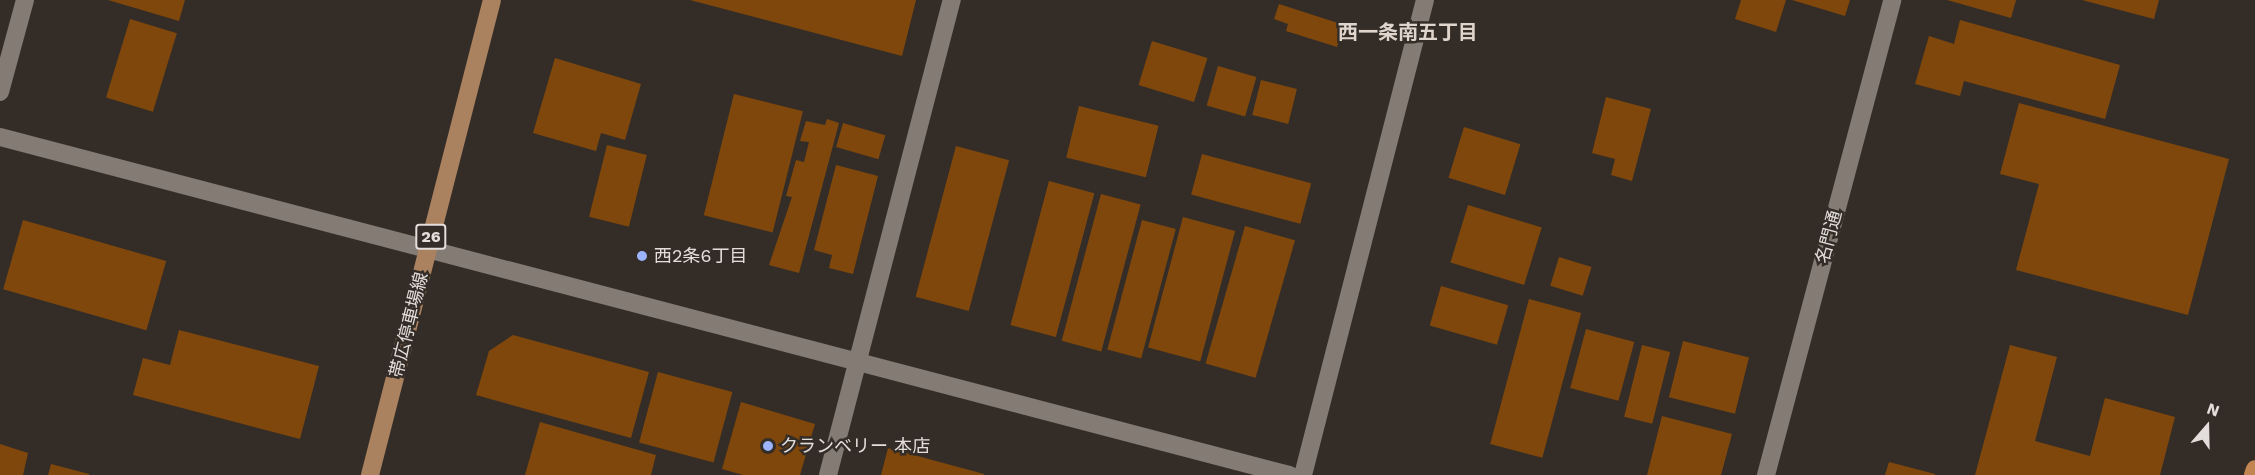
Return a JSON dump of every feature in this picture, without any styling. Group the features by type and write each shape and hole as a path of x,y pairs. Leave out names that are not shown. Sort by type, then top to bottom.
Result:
{"highway":[{"path":"2253,475 2255,469"}],"main road":[{"name":"帯広停車場線","path":"370,475 492,0"}],"street":[{"path":"0,93 25,0"},
{"path":"828,475 952,0"},
{"path":"1303,475 1425,0"},
{"name":"名門通","path":"1766,475 1892,0"},
{"path":"0,137 1289,475"}],"building":[{"path":"108,0 185,0 179,21"},
{"path":"690,0 916,0 902,56"},
{"path":"1741,0 1786,0 1776,32 1735,19"},
{"path":"1792,0 1850,0 1845,16"},
{"path":"1947,0 2016,0 2011,18"},
{"path":"2082,0 2159,0 2154,19"},
{"path":"1279,4 1344,25 1337,47 1286,31 1288,24 1274,19"},
{"path":"130,19 177,33 153,112 106,97"},
{"path":"1960,20 2120,65 2105,119 1964,81 1960,96 1915,84 1929,36 1954,44"},
{"path":"1152,41 1207,58 1194,102 1139,85"},
{"path":"555,58 641,84 625,140 601,133 596,151 533,133"},
{"path":"1218,66 1256,77 1245,116 1207,105"},
{"path":"1261,80 1297,89 1288,124 1252,115"},
{"path":"734,94 803,111 773,232 704,215"},
{"path":"1606,97 1651,109 1632,181 1611,175 1615,159 1592,153"},
{"path":"2019,103 2229,159 2188,315 2016,270 2039,184 2000,174"},
{"path":"1079,106 1159,126 1146,177 1066,157"},
{"path":"827,119 839,123 799,273 769,265 792,197 786,196 796,160 804,162 809,142 800,141 806,121 825,125"},
{"path":"843,123 885,135 878,159 836,147"},
{"path":"1464,127 1520,144 1505,195 1449,178"},
{"path":"607,145 647,155 629,227 589,217"},
{"path":"956,146 1009,160 969,311 916,297"},
{"path":"1202,154 1311,183 1300,224 1191,195"},
{"path":"836,165 878,176 853,274 829,268 832,255 814,250"},
{"path":"1049,181 1094,193 1056,337 1010,325"},
{"path":"1101,194 1141,205 1101,351 1062,341"},
{"path":"1468,205 1542,228 1524,285 1450,262"},
{"path":"1183,217 1235,231 1200,361 1148,347"},
{"path":"23,220 166,261 146,330 3,289"},
{"path":"1142,220 1176,229 1141,358 1107,349"},
{"path":"1245,226 1295,240 1256,378 1206,363"},
{"path":"1559,257 1592,267 1583,296 1550,286"},
{"path":"1441,286 1508,305 1497,345 1430,325"},
{"path":"1529,299 1581,313 1542,458 1490,444"},
{"path":"1586,329 1634,342 1619,401 1570,388"},
{"path":"179,330 319,366 300,439 133,395 143,358 170,365"},
{"path":"513,335 649,372 631,438 476,395 489,351"},
{"path":"1683,341 1749,357 1735,414 1669,397"},
{"path":"1642,345 1670,352 1652,424 1624,417"},
{"path":"2010,345 2057,357 2035,441 2090,456 2105,398 2175,417 2160,475 1975,475"},
{"path":"658,372 732,392 713,462 639,443"},
{"name":"クランベリー 本店","path":"741,402 815,424 800,475 743,475 722,469"},
{"path":"1662,416 1732,434 1721,475 1647,475"},
{"path":"540,422 656,455 651,475 525,475"},
{"path":"0,444 28,453 23,475 0,475"},
{"path":"888,448 984,474 984,475 881,475"},
{"path":"1889,462 1935,474 1935,475 1885,475"},
{"path":"51,464 89,474 89,475 48,475"}],"place":[{"name":"西2条6丁目","path":"642,256"},
{"name":"クランベリー 本店","path":"768,446"}],"district":[{"name":"西一条南五丁目","path":"1408,32"}]}
